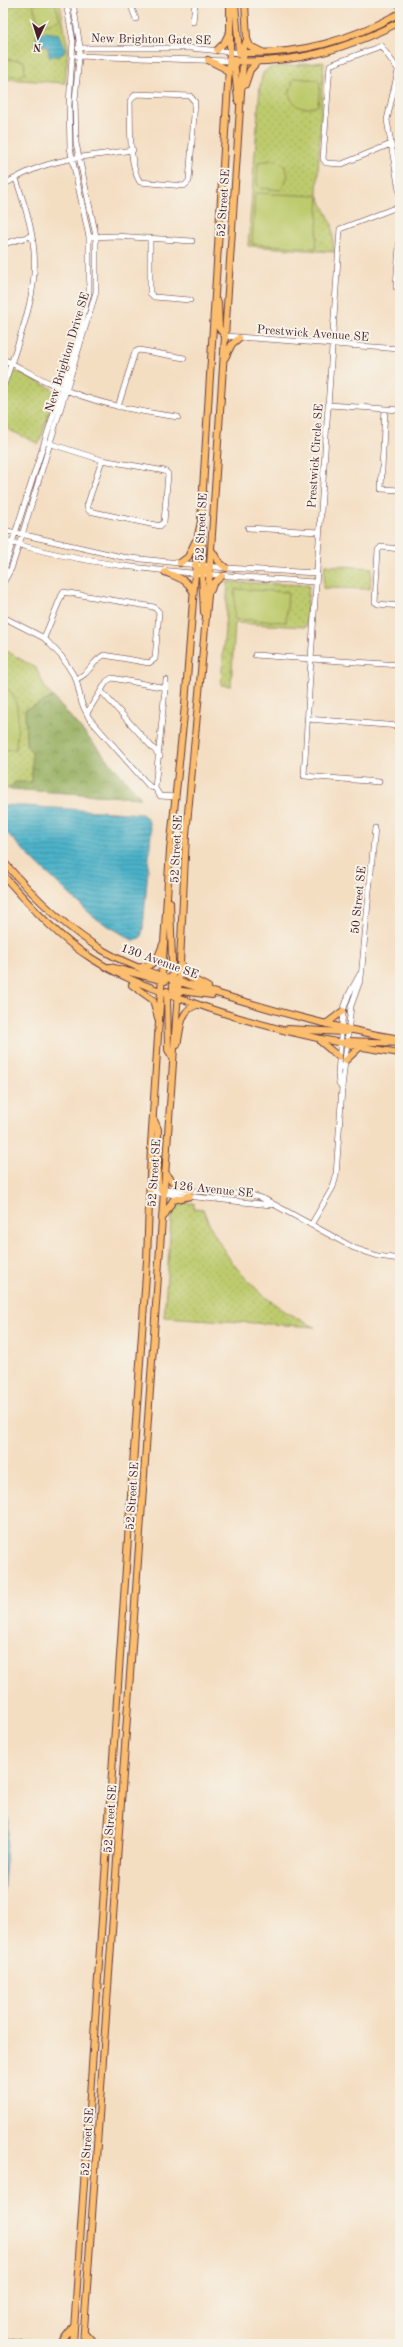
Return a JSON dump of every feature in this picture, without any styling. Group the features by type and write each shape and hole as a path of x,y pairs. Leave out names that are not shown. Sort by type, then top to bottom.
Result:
{"main road":[{"path":"230,3 230,52 233,61 240,112"},
{"path":"235,3 241,53 244,62"},
{"path":"241,53 247,39 245,3"},
{"path":"241,53 301,50 339,41 365,31 400,13"},
{"path":"233,61 257,62 289,60 329,52 367,38 400,22"},
{"path":"216,50 224,43 230,30"},
{"path":"247,39 253,48 265,53"},
{"path":"208,60 224,68 228,74"},
{"name":"52 Street SE","path":"83,2344 161,1223 162,1190 165,1172 174,1050 177,997 164,979 164,939 184,712 192,590 195,575 198,535 202,522 211,335 217,282 228,74 233,61"},
{"name":"52 Street SE","path":"73,2344 159,1037 171,988 180,963 186,835 210,576 244,62"},
{"path":"242,92 250,70 257,62"},
{"path":"217,282 220,328 225,336"},
{"path":"211,335 225,336"},
{"path":"224,362 232,344 239,338"},
{"path":"202,522 203,566 210,576"},
{"path":"180,563 192,551 198,535"},
{"path":"211,548 216,559 226,568"},
{"path":"195,565 202,575 206,621"},
{"path":"165,572 182,579 190,585 192,590"},
{"path":"208,595 213,584 222,576"},
{"name":"130 Avenue SE","path":"3,861 30,892 57,917 105,952 164,979 177,997 197,1005 281,1030 340,1044"},
{"name":"130 Avenue SE","path":"3,876 47,922 76,946 104,966 131,981 223,995 326,1024 342,1030"},
{"path":"168,892 171,906 171,988 168,1050 173,1059"},
{"path":"135,966 143,967 153,964 164,939"},
{"path":"76,946 90,960 147,994 153,1000 157,1009 159,1037"},
{"path":"180,963 191,979 223,995"},
{"path":"104,966 164,979"},
{"path":"174,1050 178,1044 183,1016 190,1007 197,1005"},
{"path":"326,1024 343,1011"},
{"path":"281,1030 342,1030 346,1032 350,1029 400,1039"},
{"path":"316,1039 339,1057"},
{"path":"348,1043 360,1047 400,1053"},
{"path":"340,1044 400,1043"},
{"path":"346,1060 360,1047"},
{"path":"154,1118 158,1129 162,1190"},
{"path":"165,1172 172,1181 190,1193"},
{"path":"161,1223 173,1200 190,1193"},
{"path":"60,2344 75,2325"},
{"path":"84,2332 95,2344"},
{"path":"3,2342 22,2344"}],"street":[{"name":"New Brighton Drive SE","path":"6,574 5,567 14,534 83,320 89,292 89,237 71,159 69,105 73,53 72,32 66,3"},
{"name":"New Brighton Drive SE","path":"6,574 11,569 22,536 95,302 97,274 96,236 78,157 75,100 80,47 73,3"},
{"path":"130,3 136,19"},
{"path":"193,22 195,3"},
{"path":"397,3 400,8"},
{"path":"391,144 342,164 326,163 323,160 330,65 381,46 399,72 387,120 400,196"},
{"name":"New Brighton Gate SE","path":"233,61 79,57 73,53 80,47 216,50 241,53"},
{"path":"136,94 190,96 195,102 189,181 184,186 140,182 137,176 132,150 130,101 136,94"},
{"path":"3,185 30,171 78,157 132,150"},
{"path":"3,388 33,286 35,272 29,215 16,178"},
{"name":"Prestwick Circle SE","path":"379,782 304,776 310,659 329,405 340,229 400,206"},
{"path":"400,233 396,286 400,287"},
{"path":"3,244 31,236"},
{"path":"89,237 96,236 192,240"},
{"path":"150,238 150,293 154,297 190,300"},
{"name":"Prestwick Avenue SE","path":"225,336 400,350"},
{"path":"118,407 135,352 139,350 184,358"},
{"path":"3,359 61,388 118,407 178,417"},
{"path":"329,405 400,410"},
{"path":"385,409 381,489 400,490"},
{"path":"44,441 102,460 165,471 168,474 165,514 164,522 160,526 90,511 87,506 102,460"},
{"path":"248,528 319,532"},
{"path":"3,530 22,536 122,557 226,568 317,573"},
{"path":"3,540 89,562 195,575 316,582"},
{"path":"400,549 380,547 378,550 375,602 378,604 400,606"},
{"path":"3,583 6,574"},
{"path":"44,638 63,592 154,607 159,612 155,659 149,663 104,655 98,658 83,677 76,679"},
{"path":"3,618 44,638 62,657 76,679 82,704 87,713 150,787 155,788"},
{"path":"255,655 400,665"},
{"path":"87,713 106,681 112,678 166,688"},
{"path":"166,680 160,756 155,788 160,796 176,797"},
{"path":"101,691 160,756"},
{"path":"307,719 400,726"},
{"name":"50 Street SE","path":"311,1225 335,1181 342,1088 350,1029 351,1006 360,987 360,974 370,895 375,828"},
{"name":"50 Street SE","path":"342,1088 339,1084 339,1057 343,1011 349,994 360,974"},
{"name":"126 Avenue SE","path":"150,1190 190,1193 274,1206 354,1248 378,1256 400,1259"}],"green space":[{"path":"21,3 60,3 68,49 65,83 3,79 3,8"},
{"path":"55,3 60,20 39,26 33,4"},
{"path":"3,59 24,61 25,73 20,76 3,75"},
{"path":"324,62 317,193 332,224 334,252 248,246 260,86 263,73 269,68"},
{"path":"294,78 317,80 320,84 318,106 304,108 294,103 289,94"},
{"path":"275,160 284,165 288,175 282,190 260,188 257,185 258,162"},
{"path":"255,193 319,196 316,248 252,244"},
{"path":"15,371 51,388 55,394 39,444 3,427 3,402 12,373"},
{"path":"325,565 372,568 370,589 323,588"},
{"path":"228,582 309,585 306,627 235,623 231,686 221,685"},
{"path":"235,589 288,592 286,622 234,619"},
{"path":"3,649 36,668 45,688 141,798 3,788"},
{"path":"3,685 10,691 17,706 18,723 16,749 3,750"},
{"path":"53,697 141,798 7,789 16,782 32,782 32,752 26,745 25,710"},
{"path":"180,1203 194,1203 194,1208 203,1209 221,1247 233,1264 262,1294 296,1318 315,1327 164,1317 171,1221 174,1208"}],"water":[{"path":"43,32 59,34 65,47 64,53 59,56 49,56 48,48 44,45 35,45 37,33"},
{"path":"10,805 142,814 148,819 151,833 143,929 141,937 134,941 95,918 36,863 3,829 3,806"},
{"path":"3,1812 6,1814 9,1822 3,1895"}]}
